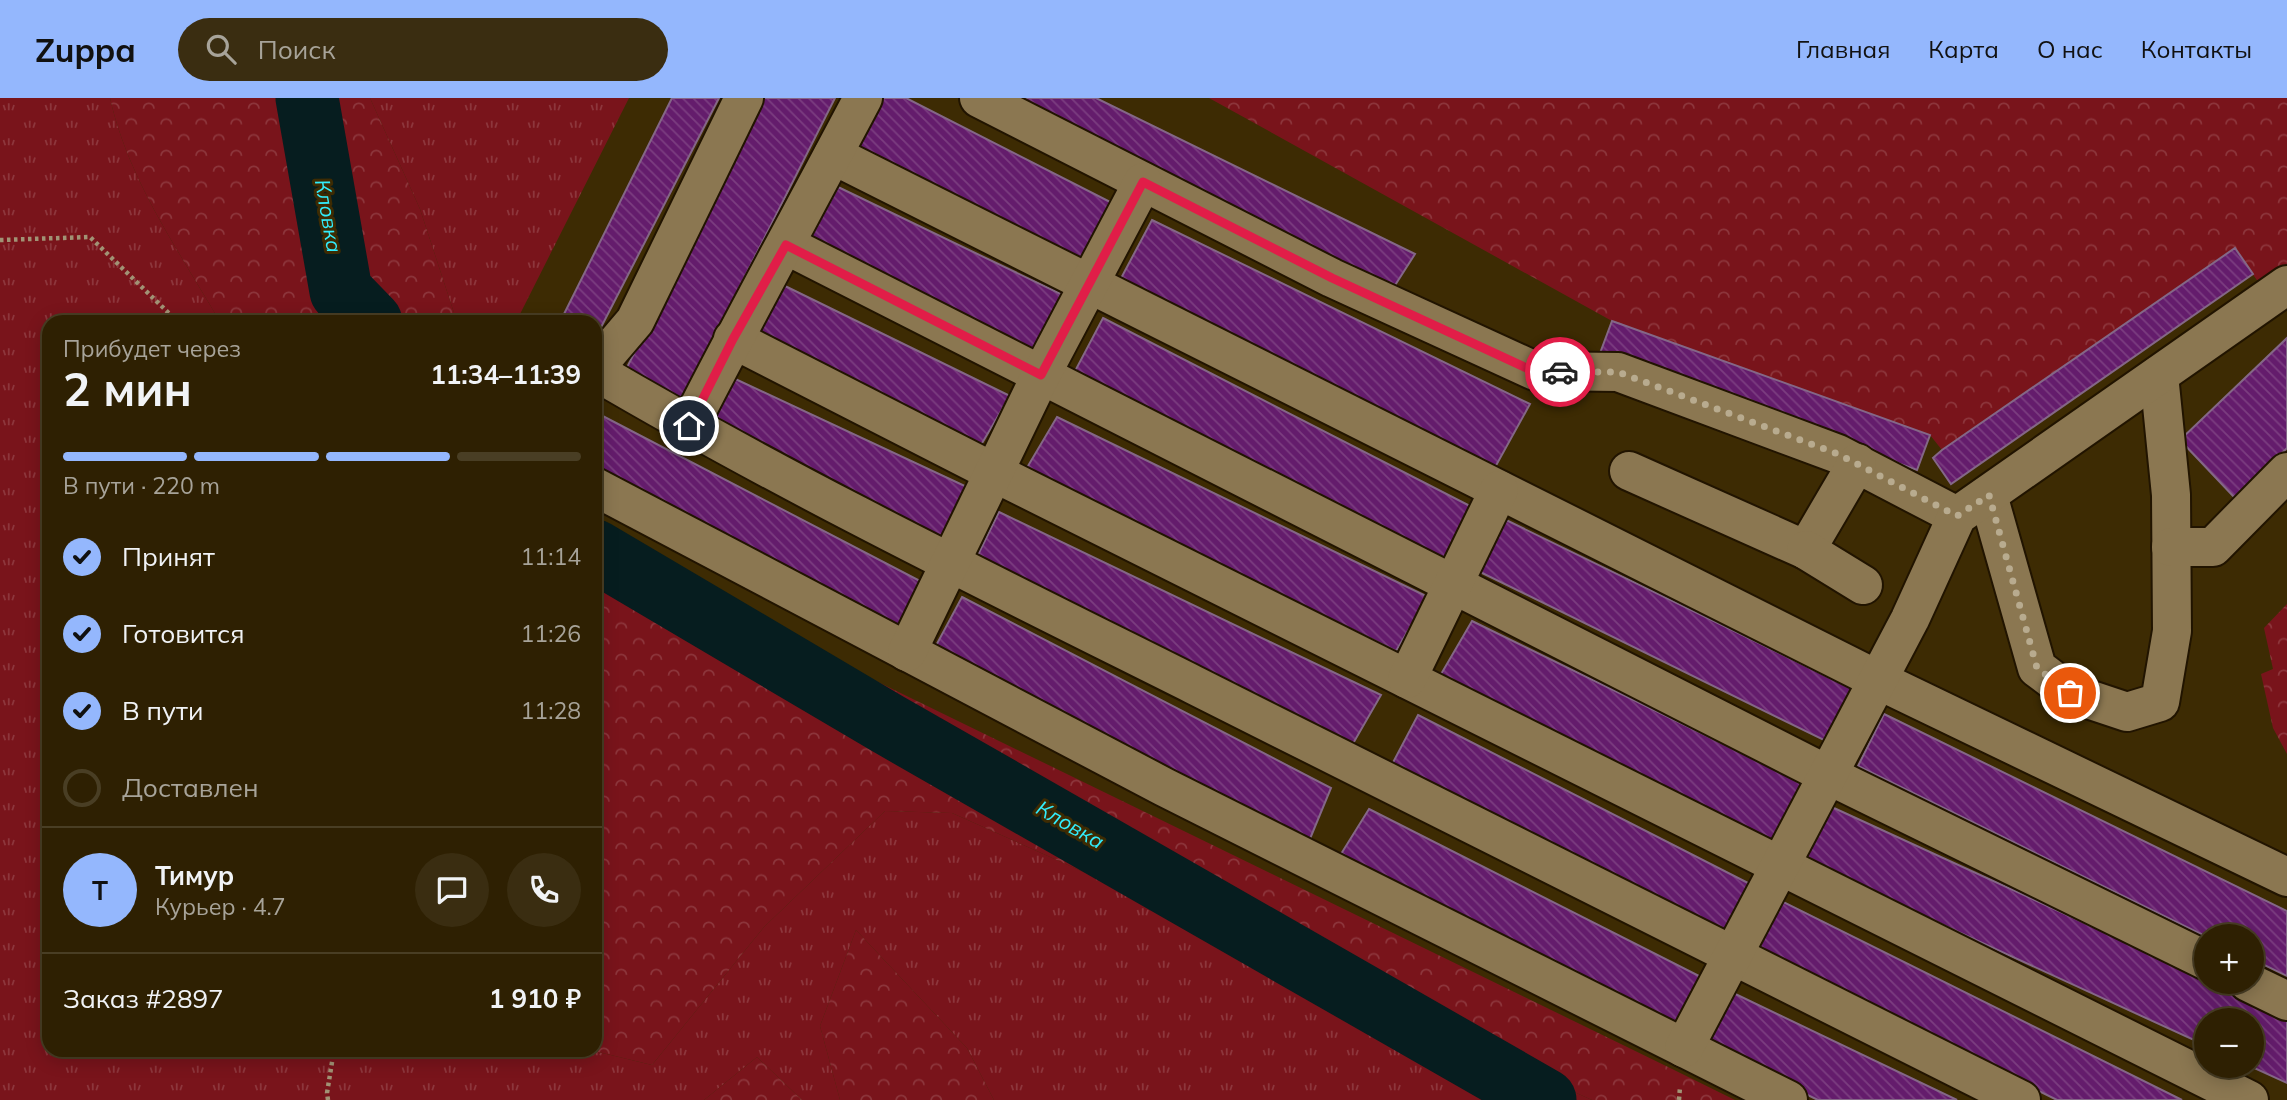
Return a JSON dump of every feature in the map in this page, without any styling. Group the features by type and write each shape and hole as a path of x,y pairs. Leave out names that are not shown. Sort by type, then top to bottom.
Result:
{"lane":[{"path":"602,361 635,321 744,98"},
{"path":"689,426 863,98"},
{"path":"979,98 1332,278 1535,372 1618,372 1838,454 1957,516"},
{"path":"833,155 1878,680 2287,877"},
{"path":"907,652 1041,375 1143,182"},
{"path":"786,245 1828,775 2194,955"},
{"path":"1684,1048 1910,620 1957,516 2287,285"},
{"path":"733,339 995,473 2249,1100"},
{"path":"602,373 689,426 949,562 2021,1100"},
{"path":"1989,495 2037,668 2070,693 2127,712 2161,702 2172,631 2171,495 2159,375"},
{"path":"1806,550 1857,463"},
{"path":"1629,471 1806,550 1863,585"},
{"path":"2171,547 2213,547 2287,472"},
{"path":"1407,679 1499,490"},
{"path":"602,491 1164,787 1788,1100"},
{"path":"2264,990 2287,1001"}],"path":[{"path":"0,240 90,237 171,315"},
{"path":"328,1100 333,1057"},
{"path":"322,1100 327,1093"}],"green space":[{"path":"0,98 110,98 118,128 142,186 216,315 42,315 42,1057 602,1057 602,1053 652,1065 764,927 885,811 952,813 1592,1100 994,1100 967,1048 856,930 820,1026 840,1100 802,1100 757,1057 704,1100 0,1100"},
{"path":"110,98 370,98 420,209 455,315 216,315 156,214 118,128"},
{"path":"370,98 629,98 520,315 455,315 420,209"},
{"path":"1209,98 2287,98 2287,267 2264,290 2234,248 1942,450 1930,435 1612,321"},
{"path":"602,547 1735,1100 1592,1100 952,813 885,811 764,927 652,1065 602,1053"},
{"path":"2287,604 2287,754 2273,728 2261,674 2273,669 2264,628"},
{"path":"856,930 967,1048 994,1100 840,1100 820,1026"},
{"path":"757,1057 802,1100 704,1100"}],"building":[{"path":"672,98 719,98 602,325 602,315 564,315"},
{"path":"764,98 835,98 676,413 618,385"},
{"path":"877,98 906,98 1118,206 1082,268 848,152"},
{"path":"1008,98 1096,98 1415,254 1392,290"},
{"path":"838,187 1067,297 1034,356 806,246"},
{"path":"1152,220 1530,404 1493,471 1119,282"},
{"path":"2235,248 2253,274 1951,484 1933,458 1942,450"},
{"path":"785,286 1010,396 975,455 752,340"},
{"path":"1103,318 1472,507 1447,563 1074,373"},
{"path":"1612,321 1930,435 1917,470 1599,356"},
{"path":"2287,338 2287,448 2235,498 2180,440"},
{"path":"731,377 967,487 937,548 705,432"},
{"path":"602,416 920,581 896,634 602,474"},
{"path":"1057,417 1428,597 1396,651 1025,471"},
{"path":"999,512 1381,695 1347,754 972,567"},
{"path":"1504,519 1855,690 1830,743 1478,571"},
{"path":"962,597 1331,788 1307,846 932,653"},
{"path":"1472,621 1805,784 1773,848 1437,681"},
{"path":"1884,714 2287,911 2287,976 2264,965 2264,924 2194,924 2194,931 1858,766"},
{"path":"1418,715 1750,884 1722,941 1388,772"},
{"path":"1823,803 2194,973 2194,994 2239,994 2287,1016 2287,1083 2264,1072 2264,1008 2194,1008 2194,1040 1797,858"},
{"path":"1369,809 1705,979 1682,1031 1336,862"},
{"path":"1773,897 2182,1100 2057,1100 1749,948"},
{"path":"1727,990 1957,1100 1818,1100 1701,1044"}],"waterway":[{"name":"Кловка","path":"307,98 341,291 364,315"},
{"name":"Кловка","path":"602,555 888,724 1545,1100"}],"way so far":[{"path":"1560,372 1618,372 1838,454 1957,516 1989,495 2037,668 2070,693"}],"route":[{"path":"689,426 733,339 786,245 1041,375 1143,182 1332,278 1535,372 1560,372"}]}
